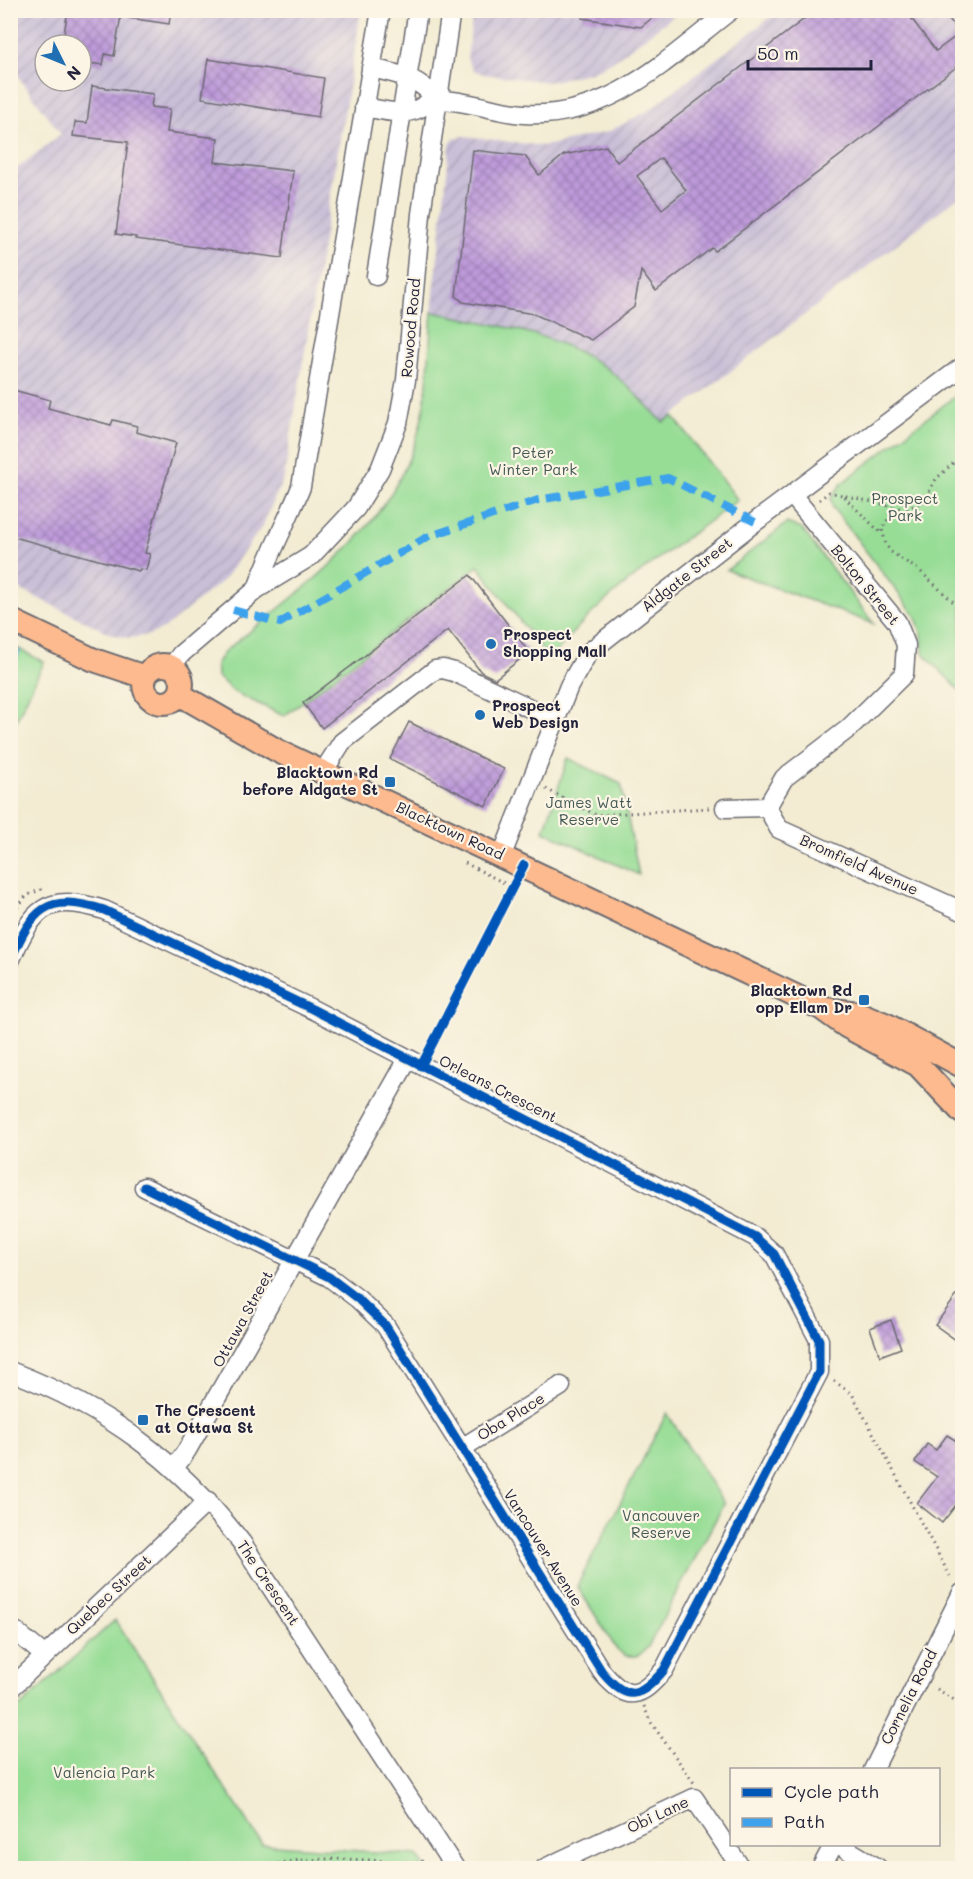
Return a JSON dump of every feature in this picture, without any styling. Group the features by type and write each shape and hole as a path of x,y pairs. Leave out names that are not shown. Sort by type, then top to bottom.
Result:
{"main road":[{"path":"10,620 94,660 145,677"},
{"path":"159,665 172,666 181,675 183,682 180,694 170,702 158,702 145,689 145,677 148,671 159,665"},
{"name":"Blacktown Road","path":"180,694 268,745 323,772 821,1008 846,1026 918,1065 963,1112"},
{"name":"Blacktown Road","path":"821,1008 858,1013 887,1025 963,1066"}],"street":[{"path":"257,589 269,554 286,524 301,488 381,10"},
{"path":"376,276 418,10"},
{"name":"Rowood Road","path":"172,666 200,637 257,589 310,556 335,532 370,488 392,442 406,380 421,214 436,99 451,10"},
{"path":"364,107 401,113 419,109 436,99 522,114 552,115 580,110 634,85 731,10"},
{"path":"371,69 407,76 424,84 436,99"},
{"name":"Aldgate Street","path":"502,855 569,686 588,653 792,495 963,367"},
{"name":"Bolton Street","path":"767,807 784,778 848,729 904,674 906,645 897,622 792,495"},
{"path":"323,772 342,742 435,670 443,669 470,679 555,720"},
{"path":"725,808 767,807"},
{"name":"Bromfield Avenue","path":"767,807 779,829 963,911"},
{"name":"Orleans Crescent","path":"10,961 34,915 57,902 79,902 115,915 312,1009 755,1237 774,1254 819,1340 821,1351 819,1372"},
{"name":"Ottawa Street","path":"175,1467 187,1450 408,1059"},
{"name":"Vancouver Avenue","path":"144,1187 329,1277 358,1299 385,1325 602,1672 615,1688 627,1693 640,1693"},
{"name":"The Crescent","path":"10,1371 90,1406 148,1445 175,1467 207,1501 242,1543 455,1869"},
{"path":"640,1693 664,1670 819,1372"},
{"name":"Oba Place","path":"462,1448 561,1386"},
{"name":"Quebec Street","path":"10,1689 44,1654 207,1501"},
{"name":"Cornelia Road","path":"874,1768 963,1593"},
{"path":"10,1627 44,1654"},
{"name":"Obi Lane","path":"545,1869 694,1798 741,1869"},
{"path":"820,1869 835,1846"},
{"path":"838,1846 878,1869"}],"path":[{"path":"963,455 936,479 924,501 889,517 882,529 891,552 920,571 963,610"},
{"path":"805,511 829,492 905,509"},
{"path":"842,495 884,535"},
{"path":"531,781 596,815 725,808"},
{"path":"464,862 514,888"},
{"path":"508,898 524,866"},
{"path":"819,1372 852,1394 950,1576"},
{"path":"937,1689 963,1705"},
{"path":"640,1693 650,1721 697,1787 694,1798"},
{"path":"267,1869 276,1863 350,1860 418,1863 425,1860"}],"shaded area":[{"path":"11,11 361,11 284,477 263,525 224,579 165,628 149,635 129,638 111,634 11,585 11,173 61,134 11,67"},
{"path":"473,11 680,11 613,61 592,72 548,82 483,74 473,70 467,59"},
{"path":"779,11 962,11 962,194 663,423 608,370 578,351 513,328 432,312 450,144 455,138 464,136 544,146 608,132 649,110"}],"green space":[{"name":"Peter Winter Park","path":"432,312 522,331 544,338 586,356 606,368 663,422 673,416 738,500 614,593 591,614 550,660 478,566 284,716 234,692 217,676 216,664 225,651 341,555 366,528 388,498 406,466 419,430 427,386"},
{"name":"Prospect Park","path":"962,391 962,693 923,653 922,635 915,615 833,508 831,498 842,483"},
{"path":"787,523 802,529 874,624 727,570"},
{"path":"11,645 44,662 11,731"},
{"name":"James Watt Reserve","path":"568,758 621,784 639,875 544,831"},
{"name":"Vancouver Reserve","path":"667,1413 724,1504 648,1647 638,1656 626,1656 617,1650 577,1586"},
{"name":"Valencia Park","path":"115,1620 262,1844 417,1855 426,1868 11,1868 11,1715"}],"building":[{"path":"68,10 122,10 114,56 105,54 103,65 93,64 93,33 64,33"},
{"path":"129,10 171,10 169,24 129,18"},
{"path":"583,10 662,10 641,27 582,18"},
{"path":"816,10 905,10 936,51 960,33 942,10 963,10 963,62 715,251 712,248 656,291 641,271 634,307 591,340 534,314 463,302 456,296 473,150 525,156 539,175 564,155 606,146 617,162","holes":["661,158 686,190 662,209 637,176"]},
{"path":"208,59 324,78 318,117 202,98"},
{"path":"93,86 153,94 151,107 170,109 167,132 218,138 215,162 293,171 282,258 135,239 136,237 116,234 128,142 73,136 75,122 87,123"},
{"path":"10,389 50,400 48,408 111,425 113,420 137,426 136,432 176,443 145,553 150,554 146,570 140,569 139,571 10,536"},
{"name":"Prospect Shopping Mall","path":"470,575 529,652 495,679 481,672 448,630 322,728 303,703"},
{"path":"409,722 504,769 486,806 390,759"},
{"path":"963,1287 963,1345 935,1325"},
{"path":"891,1320 901,1348 880,1356 870,1328"},
{"path":"947,1435 963,1445 963,1496 942,1523 917,1503 937,1477 915,1462 927,1444 936,1450"}],"waterway":[{"path":"10,667 18,652"}],"marked path":[{"path":"233,610 280,623 427,537 538,500 668,478 755,522"}],"cycle path":[{"path":"421,1066 524,865"},
{"path":"10,961 26,929 34,917 44,909 68,903 104,910 312,1009 755,1237 774,1254 819,1340 819,1372 664,1670 656,1679 641,1691 634,1693 619,1689 602,1672 385,1325 358,1299 329,1277 144,1187"}],"place":[{"name":"Prospect Shopping Mall","path":"491,644"},
{"name":"Prospect Web Design","path":"480,715"},
{"name":"Blacktown Rd before Aldgate St","path":"390,782"},
{"name":"Blacktown Rd opp Ellam Dr","path":"864,1000"},
{"name":"The Crescent at Ottawa St","path":"143,1420"}]}
